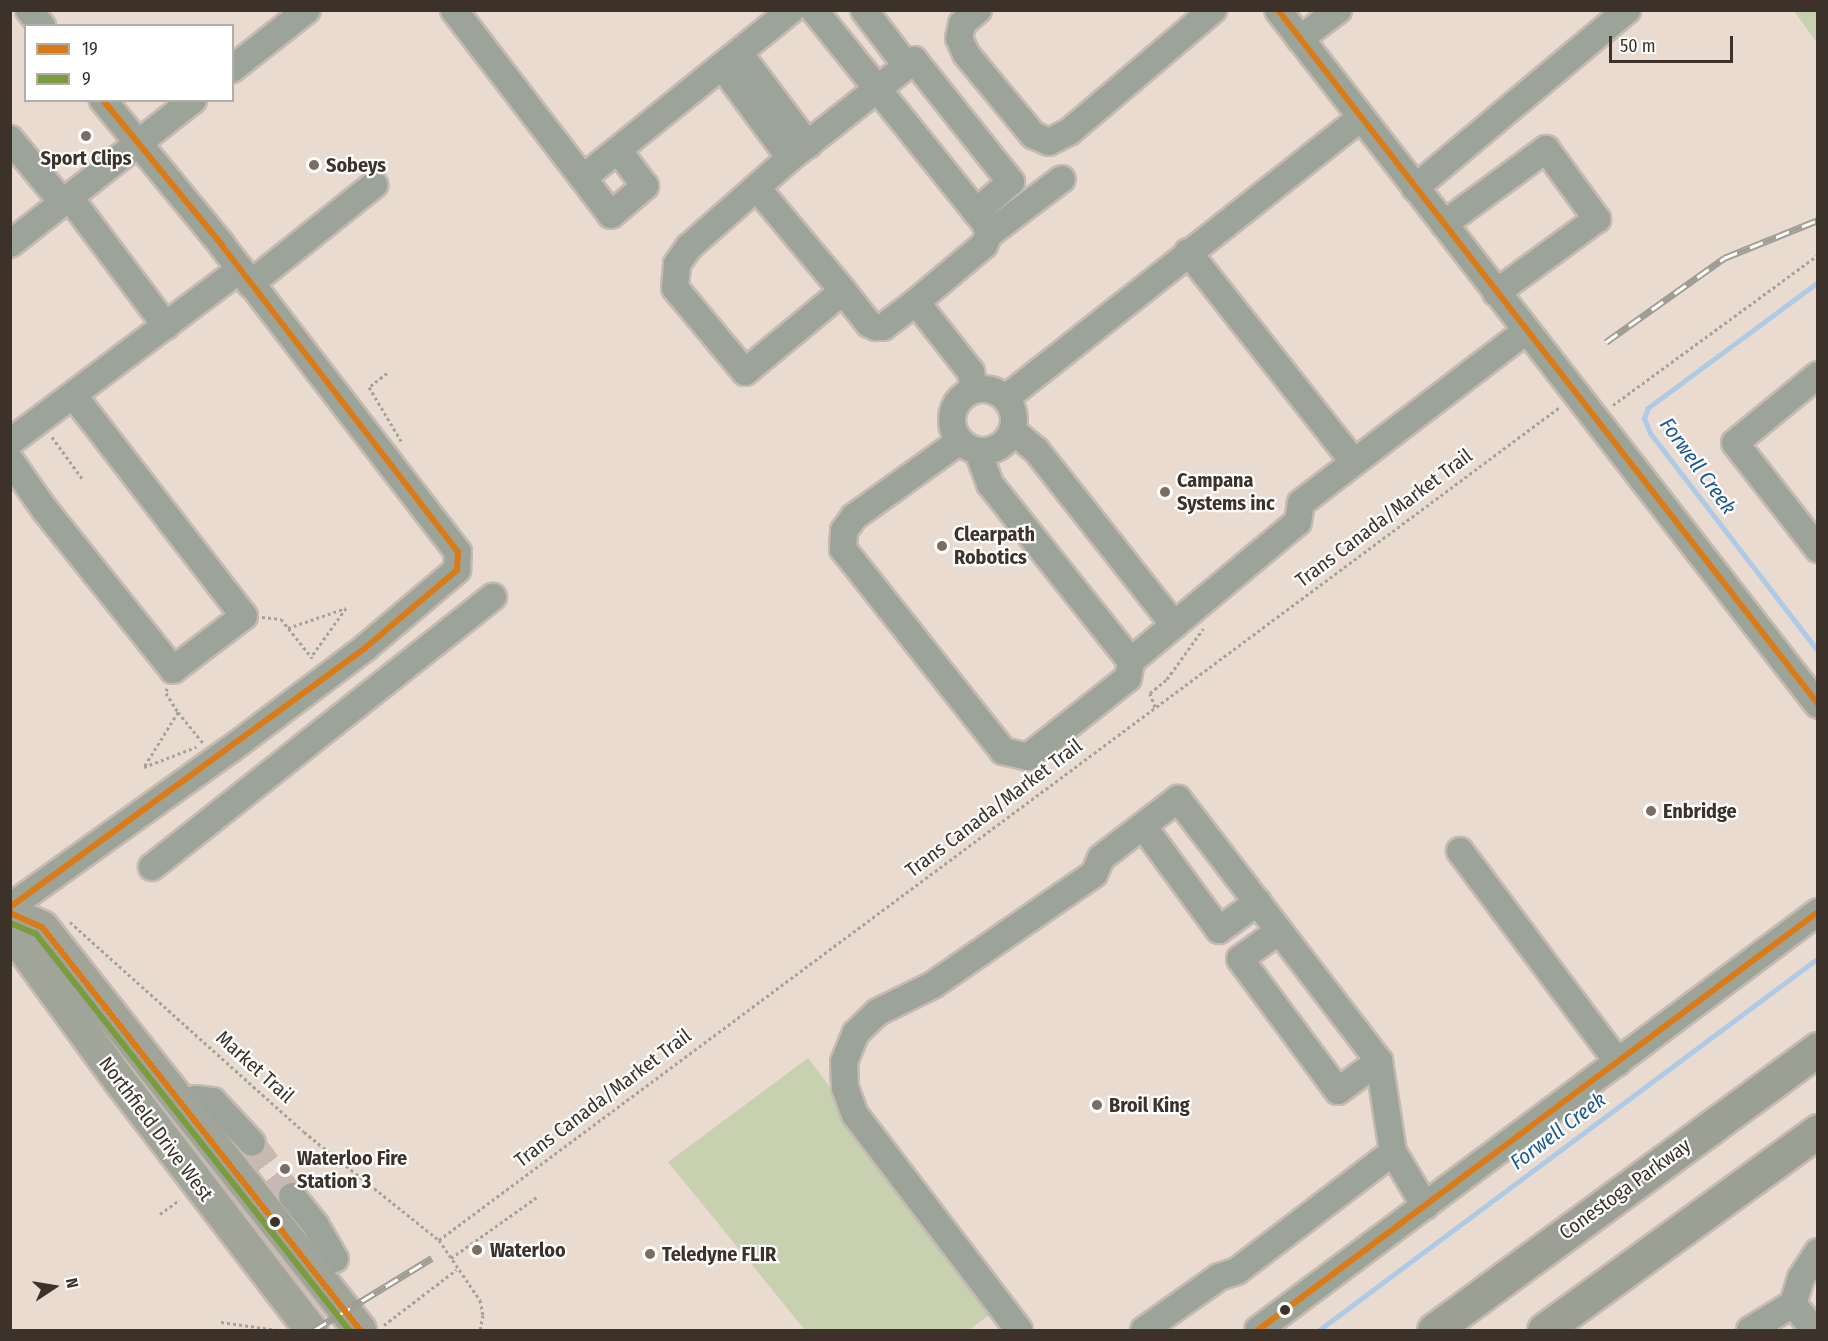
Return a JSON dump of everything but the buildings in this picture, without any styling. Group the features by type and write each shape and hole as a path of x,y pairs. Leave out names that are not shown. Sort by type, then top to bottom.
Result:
{"highway":[{"name":"Conestoga Parkway","path":"1434,1330 1818,1049"},
{"path":"1544,1330 1818,1131"}],"main road":[{"name":"Northfield Drive West","path":"10,913 42,927 180,1104 325,1267 369,1330"},
{"name":"Northfield Drive West","path":"10,921 20,944 165,1142 311,1330"},
{"path":"165,1142 168,1121 180,1104"},
{"path":"285,1298 325,1267"}],"street":[{"path":"29,10 40,24"},
{"path":"234,67 307,10"},
{"path":"454,10 611,214 645,186 618,150"},
{"path":"583,178 791,10"},
{"path":"757,188 869,324 876,327 883,327 916,302 984,245 982,223 814,10"},
{"path":"864,10 906,65"},
{"path":"978,10 962,24 959,38 966,54 1033,135 1049,142 1069,132 1213,10"},
{"path":"1278,10 1526,331 1813,691"},
{"path":"1300,39 1338,10"},
{"path":"1415,188 1627,10"},
{"path":"730,60 799,152"},
{"path":"843,291 745,372 675,288 677,264 689,248 757,188 914,60 1011,182 982,223"},
{"path":"10,908 231,749 365,648 458,570 458,552 245,276 105,102"},
{"path":"10,244 191,102"},
{"path":"1006,398 1188,252 1361,118"},
{"path":"10,140 67,200 166,326"},
{"path":"1443,224 1546,149 1597,219 1496,292"},
{"path":"982,223 1062,179"},
{"path":"10,442 75,397 166,326 245,276 374,185"},
{"path":"1188,252 1354,462"},
{"path":"916,302 971,372 974,390"},
{"path":"1131,661 990,484 969,446 954,432 953,410 964,395 986,388 1006,398 1014,413 1013,431 1000,447 969,446 854,517 844,531 843,549 1003,751 1016,756 1028,757 1128,678 1131,661 1298,522 1301,503 1526,331"},
{"path":"1818,375 1735,443 1818,549"},
{"path":"10,460 18,486 45,510 173,670 244,616 75,397"},
{"path":"1013,431 1036,450 1183,618"},
{"path":"152,867 493,597"},
{"path":"1019,1330 855,1115 845,1088 844,1062 856,1033 878,1012 933,985 1094,874 1101,858 1178,799 1379,1061 1393,1152 1425,1206"},
{"path":"1143,826 1219,930 1258,902"},
{"path":"1460,851 1618,1062"},
{"path":"1258,1330 1818,912"},
{"path":"1279,931 1240,959 1338,1091 1379,1061"},
{"path":"180,1104 196,1099 213,1101 252,1143"},
{"path":"1145,1330 1219,1277 1237,1271 1393,1152"},
{"path":"292,1196 325,1267"},
{"path":"1750,1330 1793,1304 1801,1278 1818,1252"},
{"path":"1793,1304 1814,1330"}],"path":[{"path":"1614,406 1818,255"},
{"path":"387,373 369,387 405,447 398,452"},
{"name":"Trans Canada/Market Trail","path":"439,1240 1567,401"},
{"path":"40,420 84,482"},
{"path":"288,628 346,608 311,657"},
{"path":"244,616 281,619 316,663"},
{"path":"1155,707 1150,693 1167,679 1204,631 1183,618"},
{"path":"173,670 166,693 198,737"},
{"path":"178,712 144,767 204,744"},
{"name":"Market Trail","path":"67,919 304,1132 439,1240 456,1270 480,1300 483,1315 480,1330"},
{"path":"451,1258 537,1197"},
{"path":"160,1214 179,1200"},
{"path":"369,1330 456,1270"},
{"path":"221,1322 277,1330"}],"green space":[{"path":"1794,11 1817,11 1817,43"},
{"path":"808,1058 997,1309 969,1330 805,1330 668,1162"}],"waterway":[{"name":"Forwell Creek","path":"1818,282 1648,408 1644,418 1650,433 1818,651"},
{"name":"Forwell Creek","path":"1319,1330 1818,958"}],"tunnel":[{"path":"252,1143 292,1196"}],"railway":[{"path":"1606,342 1724,258 1818,220"},
{"path":"314,1330 432,1258"}],"transit line":[{"name":"19","path":"1278,10 1818,704"},
{"name":"19","path":"10,907 365,648 457,570 458,552 222,245 105,102"},
{"name":"19","path":"1258,1330 1818,912"},
{"name":"19","path":"10,913 42,927 360,1330"},
{"name":"9","path":"10,923 36,934 349,1330"}],"place":[{"name":"Sport Clips","path":"86,136"},
{"name":"Sobeys","path":"314,165"},
{"name":"Campana Systems inc","path":"1165,492"},
{"name":"Clearpath Robotics","path":"942,546"},
{"name":"Enbridge","path":"1651,811"},
{"name":"Broil King","path":"1097,1105"},
{"name":"Waterloo Fire Station 3","path":"285,1169"},
{"name":"Waterloo","path":"477,1250"},
{"name":"Teledyne FLIR","path":"650,1254"}]}
